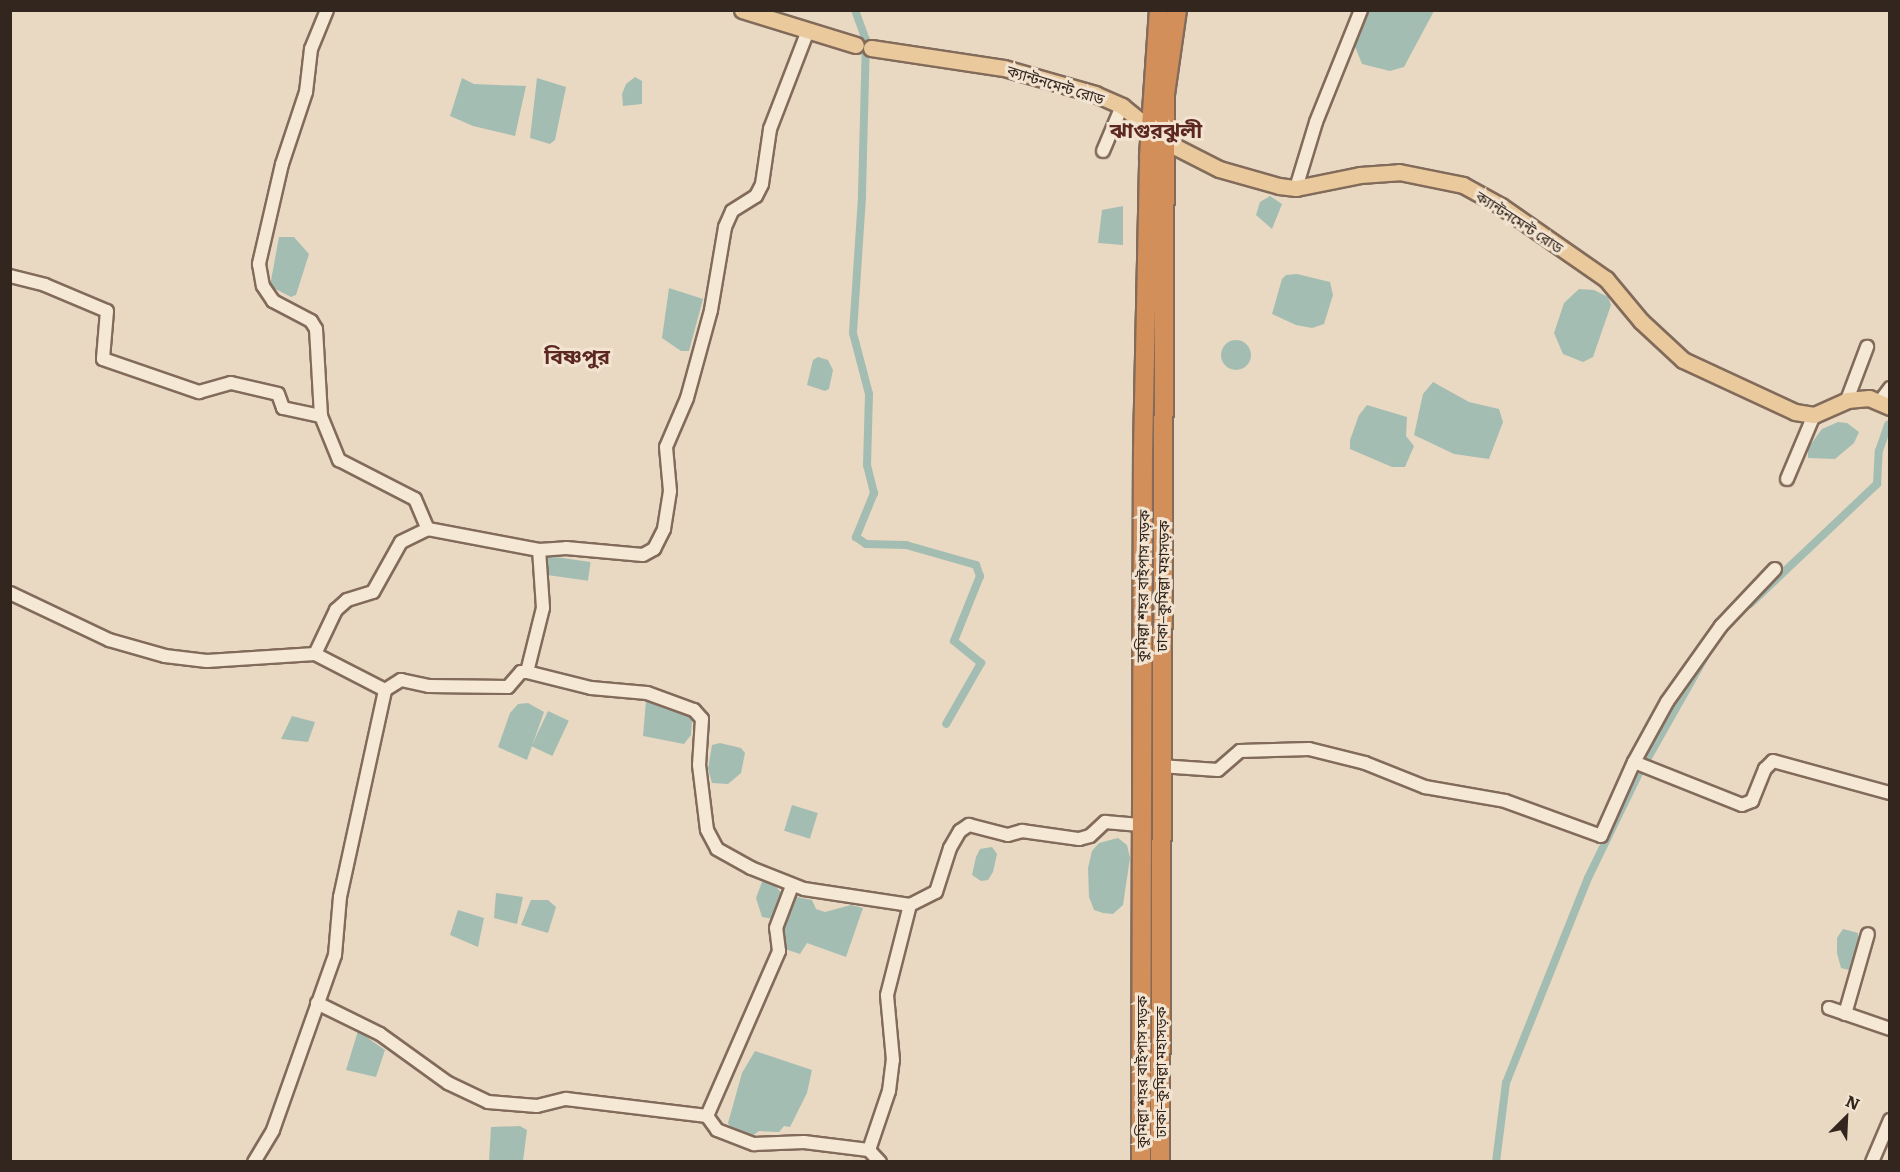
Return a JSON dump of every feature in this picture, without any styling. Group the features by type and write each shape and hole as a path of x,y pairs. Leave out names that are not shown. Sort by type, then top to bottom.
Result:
{"highway":[{"name":"কুমিল্লা শহর বাইপাস সড়ক","path":"1142,1161 1140,825 1150,126 1159,10"},
{"name":"ঢাকা–কুমিল্লা মহাসড়ক","path":"1160,1161 1160,766 1165,94 1177,10"}],"main road":[{"name":"ক্যান্টনমেন্ট রোড","path":"742,10 807,33 863,47 1018,70 1122,106 1150,126 1166,142 1219,169 1296,188 1360,175 1399,172 1463,185 1501,206 1606,279 1641,321 1683,360 1782,408 1814,414"},
{"path":"1814,414 1847,400 1887,398"}],"street":[{"path":"327,10 311,48 306,92 282,164 259,264 263,286 273,301 311,321 316,329 321,416 339,460 415,499 428,529"},
{"path":"1296,188 1316,122 1361,10"},
{"path":"315,654 336,610 347,600 373,592 401,542 428,529 539,550 566,548 643,555 654,549 664,529 670,491 666,447 687,398 711,310 725,227 732,211 756,196 762,184 770,129 807,33"},
{"path":"1103,151 1122,106"},
{"path":"10,276 45,285 107,311 103,360 199,392 231,383 278,394 283,408 321,416"},
{"path":"1847,400 1867,347"},
{"path":"1787,479 1814,414"},
{"path":"527,672 543,608 539,550"},
{"path":"1160,766 1218,770 1240,750 1309,748 1365,763 1425,786 1505,801 1601,836 1634,762 1667,702 1720,626 1774,569"},
{"path":"10,593 109,640 165,656 207,662 284,653 315,654 385,690"},
{"path":"254,1161 273,1130 335,955 340,897 385,690 401,680 429,686 508,687 520,672 527,672 591,688 647,693 694,710 702,719 699,765 707,830 717,849 792,886 910,905 936,892 950,848 960,831 969,825 1008,835 1022,831 1079,839 1089,836 1105,822 1140,825"},
{"path":"1634,762 1742,805 1752,801 1765,769 1773,761 1890,793"},
{"path":"707,1116 779,951 776,928 792,886"},
{"path":"869,1150 889,1091 893,1060 887,995 910,905"},
{"path":"1845,1014 1868,933"},
{"path":"317,1004 380,1034 448,1083 488,1102 537,1106 566,1100 707,1116 717,1130 754,1144 804,1142 869,1150 880,1161"},
{"path":"1828,1008 1890,1029"},
{"path":"1872,1161 1890,1120"}],"shaded area":[{"path":"1367,11 1434,11 1404,67 1390,71 1362,64 1354,44"},
{"path":"635,77 642,81 642,104 623,106 622,94 626,84"},
{"path":"462,78 474,84 526,86 515,136 473,126 450,116"},
{"path":"537,78 566,87 555,140 550,144 530,138"},
{"path":"1270,196 1282,204 1272,229 1256,215 1260,202"},
{"path":"1123,206 1123,245 1098,243 1102,210"},
{"path":"279,237 294,237 309,254 296,295 291,297 270,286"},
{"path":"1297,274 1330,282 1333,295 1324,324 1312,328 1296,325 1272,314 1282,279 1286,275"},
{"path":"669,288 703,299 689,351 681,351 662,338"},
{"path":"1579,289 1594,290 1608,297 1611,305 1593,357 1583,362 1563,354 1554,333 1564,303"},
{"path":"1236,340 1247,344 1251,355 1247,366 1236,370 1225,366 1221,355 1225,344"},
{"path":"818,357 828,360 833,370 829,389 825,391 807,385 813,360"},
{"path":"1433,382 1469,402 1499,409 1503,422 1489,459 1454,454 1414,435 1423,394"},
{"path":"1367,405 1407,417 1406,436 1414,446 1405,467 1392,467 1350,449 1350,440 1359,415"},
{"path":"1838,422 1847,423 1859,432 1854,443 1835,459 1808,458 1808,448 1822,429"},
{"path":"548,556 591,562 588,581 545,575"},
{"path":"646,701 686,711 692,720 691,735 684,744 643,736"},
{"path":"528,703 544,712 527,760 498,747 510,713 518,704"},
{"path":"548,711 569,721 552,756 532,746"},
{"path":"292,716 315,722 308,742 281,739"},
{"path":"720,743 741,748 745,753 741,773 728,784 712,783 708,769 712,745"},
{"path":"792,805 818,813 810,839 784,831"},
{"path":"1118,838 1127,845 1130,858 1123,905 1113,914 1103,913 1094,910 1089,897 1088,868 1092,851 1099,843"},
{"path":"992,847 997,854 993,872 988,880 981,881 972,875 976,857 980,849"},
{"path":"771,881 784,896 773,919 762,917 756,898 762,882"},
{"path":"496,893 523,897 517,924 494,918"},
{"path":"792,896 812,900 816,909 825,912 851,905 863,908 846,957 807,943 800,954 782,948 782,919"},
{"path":"531,900 548,900 556,907 548,933 521,925"},
{"path":"458,910 484,918 478,947 450,935"},
{"path":"1843,929 1858,933 1858,946 1849,970 1841,968 1837,953 1837,938"},
{"path":"358,1031 385,1050 376,1077 346,1070"},
{"path":"755,1051 812,1070 807,1093 790,1127 784,1126 779,1132 759,1131 752,1136 732,1130 728,1123 742,1073"},
{"path":"520,1126 527,1130 523,1161 489,1161 491,1127"}],"waterway":[{"path":"855,10 866,40 862,197 853,333 869,394 867,465 874,493 856,537 866,544 906,545 976,565 980,576 954,641 981,663 946,724"},
{"path":"1750,604 1877,484 1879,451 1888,425"},
{"path":"1645,763 1705,657"},
{"path":"1496,1162 1506,1083 1588,878 1639,773"}],"district":[{"name":"ঝাগুরঝুলী","path":"1156,129"},
{"name":"বিষ্ণপুর","path":"577,355"}]}
